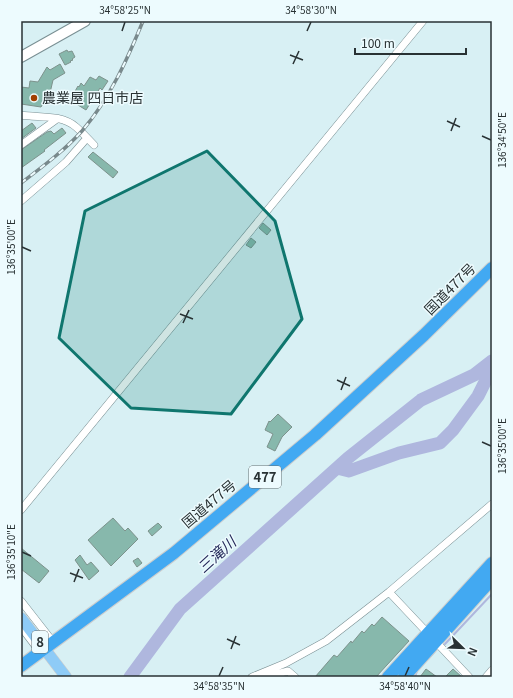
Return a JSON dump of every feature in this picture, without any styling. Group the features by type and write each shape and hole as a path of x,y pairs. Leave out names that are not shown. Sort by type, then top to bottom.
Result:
{"highway":[{"name":"国道477号","path":"21,666 174,553 315,435 424,335 492,268"},
{"path":"404,677 431,637 492,563"},
{"path":"388,677 492,579"}],"main road":[{"name":"8","path":"21,618 46,648 66,677"}],"street":[{"path":"21,57 85,21"},
{"path":"21,510 423,21"},
{"path":"23,117 56,118 75,126 94,145"},
{"path":"21,145 56,118"},
{"path":"21,201 66,162 87,138"},
{"path":"252,677 286,662 326,641 389,592 492,504"},
{"path":"389,592 469,677"},
{"path":"21,600 46,648"},
{"path":"21,627 46,648"},
{"path":"486,677 492,670"},
{"path":"266,677 288,671 292,675"},
{"path":"280,677 292,675"}],"highlighted area":[{"path":"207,151 275,221 302,319 231,414 131,408 59,338 85,211"}],"building":[{"path":"67,50 68,52 72,51 75,57 70,61 71,62 65,65 59,54"},
{"path":"60,64 65,73 53,80 50,93 41,107 21,104 21,87 29,88 30,81 38,82 47,67 50,70"},
{"path":"99,76 108,81 102,90 100,88 86,110 70,100 81,83 84,86 90,77 96,80"},
{"path":"32,123 36,128 21,139 21,131"},
{"path":"62,128 66,133 44,150 45,151 21,168 21,150 47,132 51,131 54,134"},
{"path":"93,152 118,172 113,178 88,157"},
{"path":"263,223 271,230 267,235 259,228"},
{"path":"251,238 256,242 251,248 246,245"},
{"path":"278,414 292,427 282,437 275,451 267,447 273,434 265,430 269,421 270,422"},
{"path":"113,518 125,531 128,528 138,539 111,566 88,540"},
{"path":"158,523 162,527 152,536 148,531"},
{"path":"21,548 49,571 39,583 21,569"},
{"path":"80,555 87,565 91,562 99,571 89,580 75,560"},
{"path":"138,558 142,563 137,567 133,561"},
{"path":"382,617 409,641 376,677 315,677 334,655 337,657 362,631 364,633 372,624 374,626"},
{"path":"426,669 437,677 420,677"},
{"path":"453,669 462,677 445,677"}],"waterway":[{"name":"三滝川","path":"130,677 180,609 348,458 421,400 474,375 492,361"},
{"name":"三滝川","path":"337,468 349,471 399,453 440,443 453,430 478,396 492,368"},
{"path":"445,644 492,594"},
{"path":"428,659 435,651"},
{"path":"415,677 417,671"}],"railway":[{"path":"21,183 68,145 92,118 117,78 143,21"}],"place":[{"name":"農業屋 四日市店","path":"34,98"}]}
